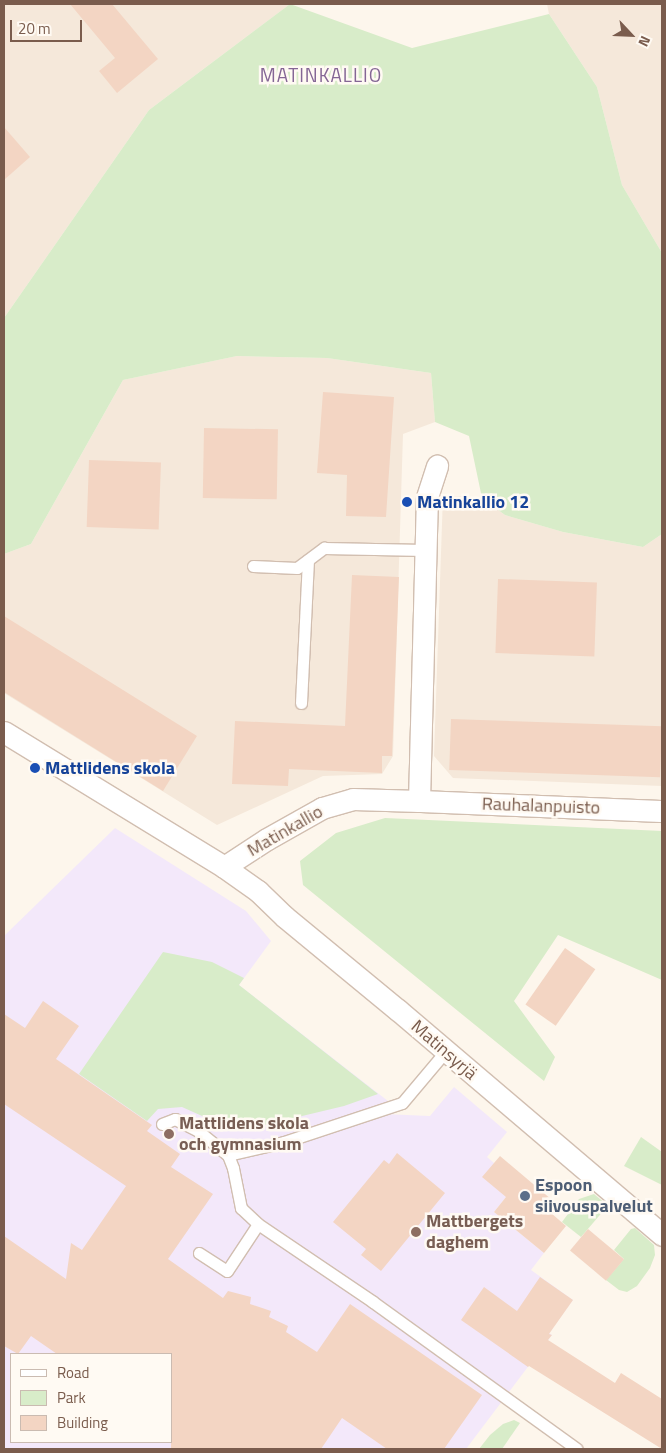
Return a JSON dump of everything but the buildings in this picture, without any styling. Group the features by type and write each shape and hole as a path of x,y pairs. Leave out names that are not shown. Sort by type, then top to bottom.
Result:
{"street":[{"path":"419,801 426,497 437,466"},
{"path":"4,732 224,867"},
{"name":"Matinkallio","path":"224,867 267,839 322,808 353,799 419,801"},
{"name":"Rauhalanpuisto","path":"419,801 662,811"},
{"name":"Matinsyrjä","path":"224,867 258,891 285,917 398,1010 662,1235"}],"lane":[{"path":"253,566 297,568 324,548 425,550"},
{"path":"301,703 308,560"},
{"path":"228,1155 284,1142 402,1103 445,1052"},
{"path":"162,1124 175,1119 197,1130 228,1155 233,1168 241,1208 258,1224 373,1302 577,1449"},
{"path":"199,1253 227,1271 258,1224"}],"shaded area":[{"path":"4,4 290,4 149,110 4,318"},
{"path":"547,4 662,4 662,253 622,185 597,87 549,14"},
{"path":"237,356 327,358 431,373 435,422 403,434 393,756 382,774 323,776 217,825 4,693 4,554 31,544 123,380"},
{"path":"443,495 482,498 505,515 563,532 643,547 662,534 662,786 453,778 434,756"},
{"name":"Mattlidens skola och gymnasium","path":"115,828 246,911 271,941 239,985 388,1101 383,1114 430,1116 454,1087 507,1132 487,1157 494,1163 506,1197 494,1212 544,1253 531,1270 573,1300 549,1333 552,1335 466,1449 4,1449 4,936"}],"green space":[{"path":"290,4 412,48 549,14 597,87 622,185 662,253 662,534 643,547 563,532 505,515 482,498 469,436 435,422 431,373 327,358 237,356 123,380 31,544 4,554 4,318 149,110"},
{"path":"385,818 662,831 662,980 558,935 514,1001 555,1057 544,1081 303,885 300,861 336,833"},
{"path":"163,952 212,962 244,978 239,985 378,1094 344,1106 248,1129 211,1120 182,1107 158,1109 147,1121 79,1074"},
{"path":"641,1137 662,1152 662,1185 624,1166"},
{"path":"594,1194 606,1204 605,1209 581,1237 562,1222 579,1199"},
{"path":"635,1228 654,1245 655,1255 650,1268 637,1286 627,1292 619,1290 606,1280 624,1259 614,1250 631,1229"},
{"path":"514,1420 520,1423 502,1449 479,1449 490,1435 503,1424"}],"place":[{"name":"Matinkallio 12","path":"407,502"},
{"name":"Mattlidens skola","path":"35,768"},
{"name":"Mattlidens skola och gymnasium","path":"169,1134"},
{"name":"Espoon siivouspalvelut","path":"525,1196"},
{"name":"Mattbergets daghem","path":"416,1232"}],"district":[{"name":"MATINKALLIO","path":"321,75"}]}
